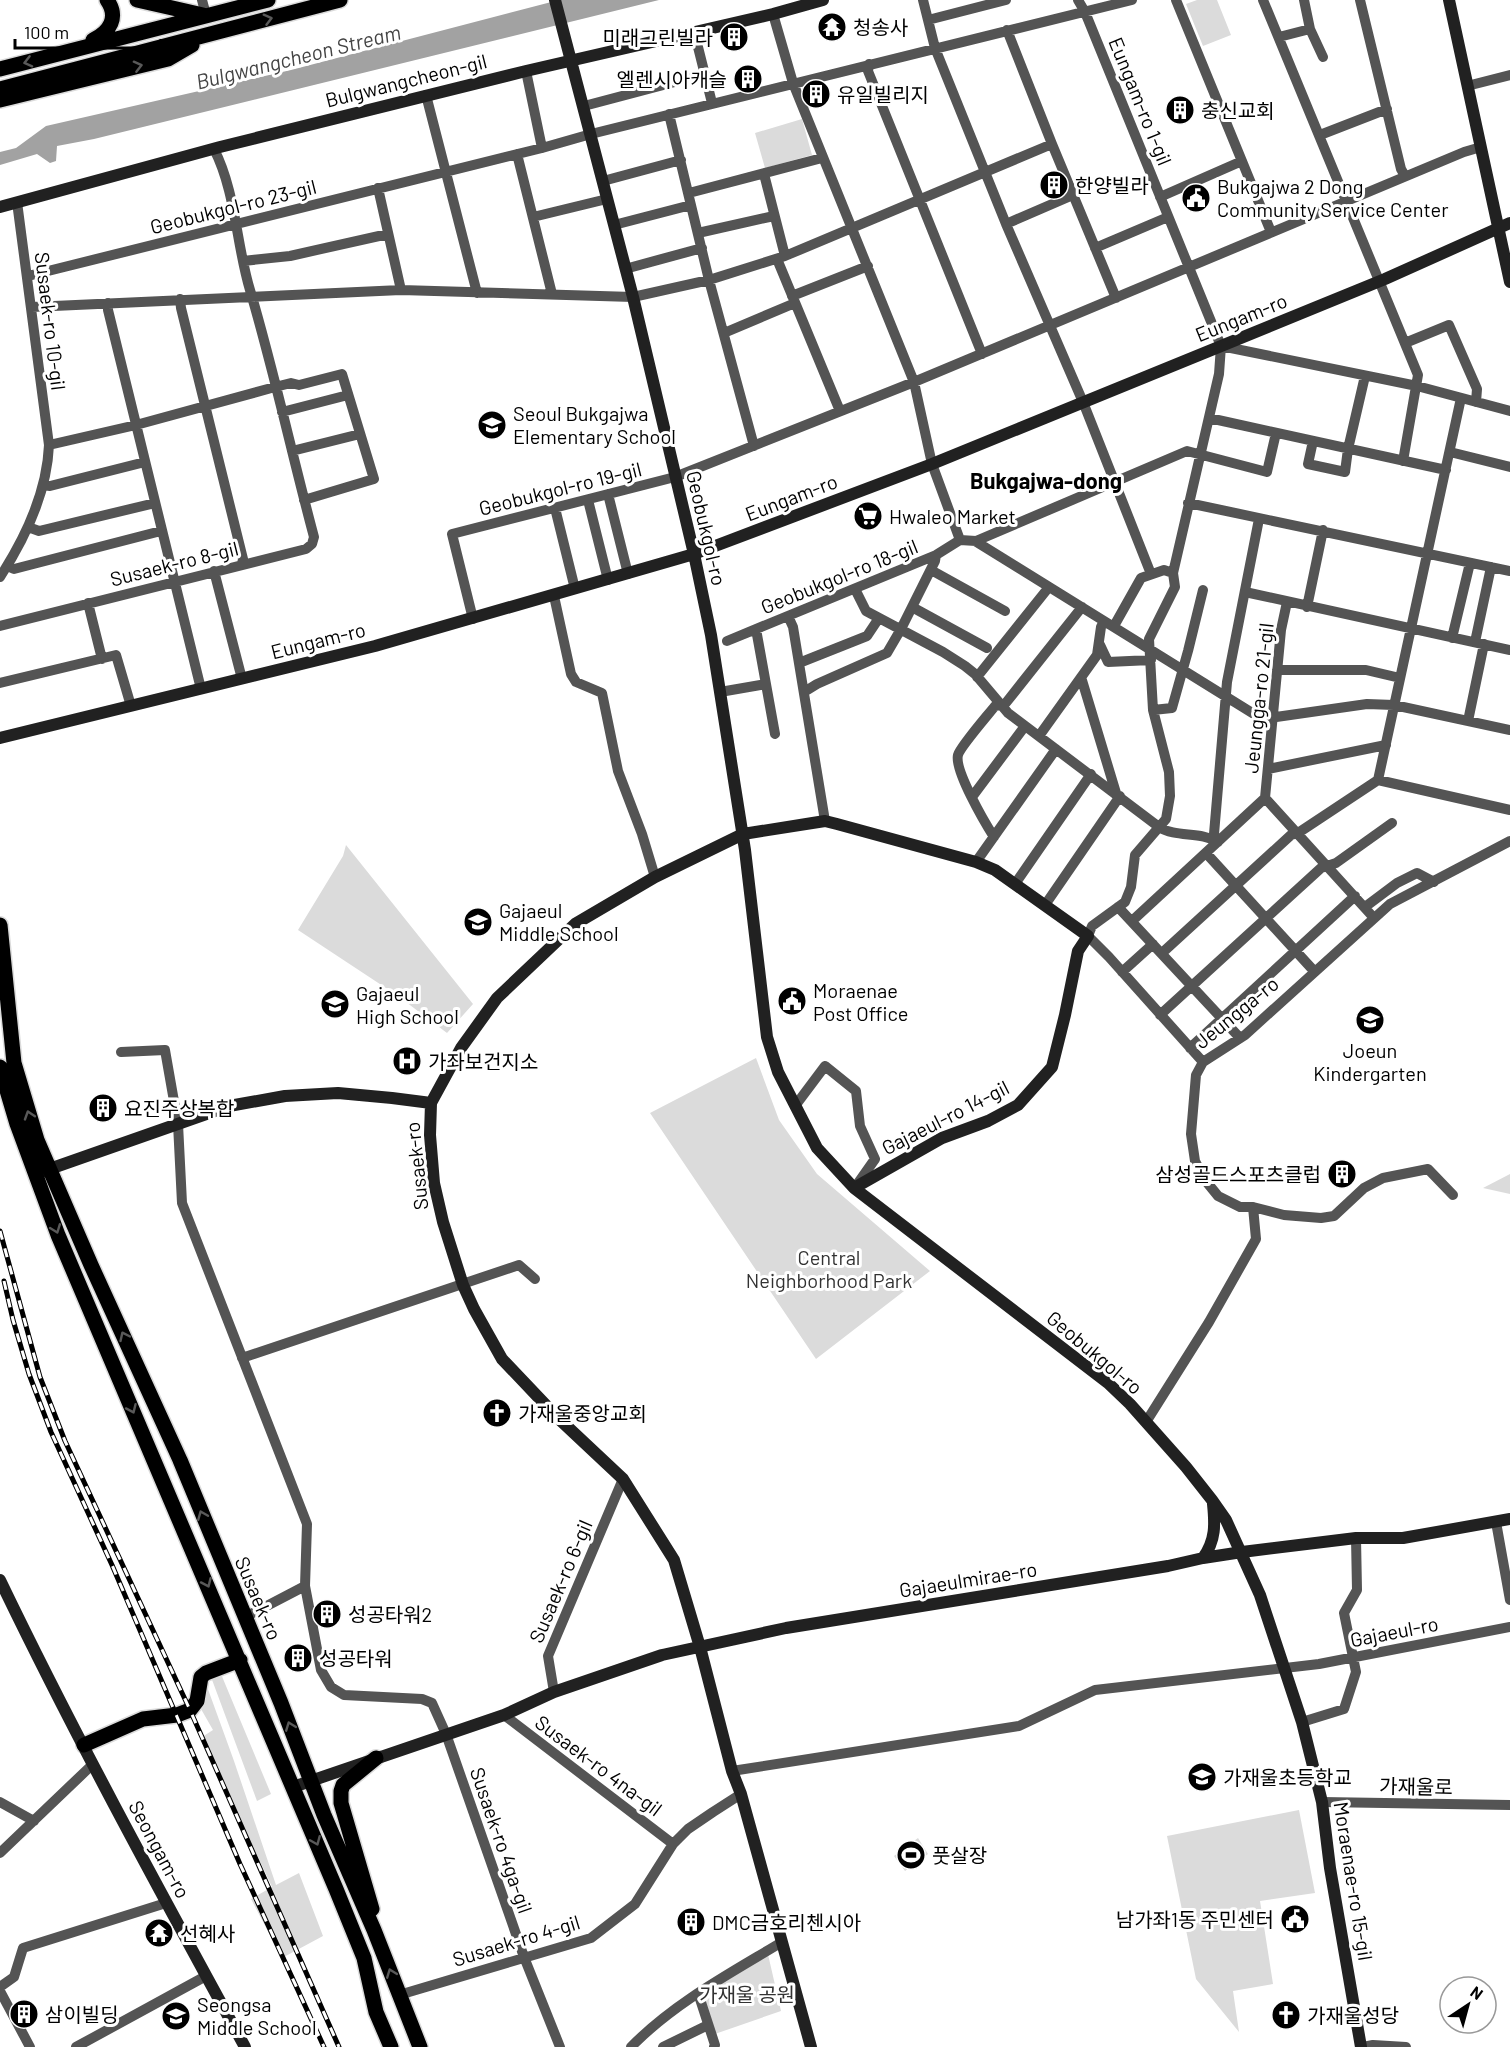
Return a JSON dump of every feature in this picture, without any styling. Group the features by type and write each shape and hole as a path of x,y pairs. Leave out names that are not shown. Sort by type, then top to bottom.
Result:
{"main road":[{"path":"55,55 106,33 113,19 113,11 108,0"},
{"path":"137,0 204,8"},
{"path":"0,69 55,55 204,8 268,0"},
{"path":"0,89 340,0"},
{"name":"Geobukgol-ro","path":"555,0 633,297 711,635 743,834 767,1037 778,1072 817,1148 854,1188 1108,1383 1146,1422 1212,1500 1226,1520 1242,1552"},
{"name":"Bulgwangcheon-gil","path":"0,207 426,95 773,14 823,0"},
{"path":"1449,0 1481,147 1504,225 1510,282"},
{"path":"0,100 168,58 211,34"},
{"name":"Eungam-ro","path":"0,738 372,647 694,554 932,464 1380,281 1504,225"},
{"path":"825,821 976,862 995,870 1088,936"},
{"name":"Susaek-ro","path":"700,1647 674,1560 623,1479 558,1418 501,1359 474,1309 463,1285 443,1222 434,1183 430,1135 431,1103 461,1048 497,998 575,924 655,877 743,834 825,821"},
{"name":"Susaek-ro","path":"0,925 14,1063 37,1140 42,1172 72,1270 240,1660 364,1958 376,2012 391,2047"},
{"name":"Gajaeul-ro 14-gil","path":"854,1188 942,1138 988,1121 1018,1105 1052,1067 1078,951 1088,936"},
{"name":"Susaek-ro","path":"0,1067 16,1124 42,1172 180,1460 420,2047"},
{"name":"Susaek-ro","path":"42,1172 229,1106 285,1096 338,1093 431,1103"},
{"path":"1203,1558 1212,1542 1215,1527 1212,1500"},
{"path":"1242,1552 1356,1538 1403,1538 1510,1519"},
{"name":"Gajaeulmirae-ro","path":"554,1692 662,1655 786,1628 1242,1552"},
{"name":"Moraenae-ro 15-gil","path":"1242,1552 1260,1594 1302,1722 1322,1802 1330,1868 1362,2047"},
{"name":"Seongam-ro","path":"0,1580 32,1648 166,1903 245,2047"},
{"path":"700,1647 732,1771 741,1794 811,2047"},
{"path":"84,1745 143,1719 177,1715 190,1710 198,1701 201,1677 240,1660"},
{"path":"293,1787 504,1715 554,1692"},
{"path":"374,1930 371,1902 341,1803 341,1791 344,1785 376,1758"}],"street":[{"path":"922,0 935,48 1006,224 1083,402 1152,574"},
{"path":"928,21 1006,0"},
{"name":"Eungam-ro 1-gil","path":"1078,0 1085,12 1221,346"},
{"name":"Geobukgol-ro 23-gil","path":"28,276 1129,0"},
{"path":"1176,0 1272,232"},
{"path":"1263,0 1418,375 1403,461"},
{"path":"1304,0 1310,29 1323,57"},
{"path":"1360,0 1401,169 1405,176"},
{"path":"773,14 793,84 914,382 932,464 960,540 975,541 1187,451 1267,472 1276,433"},
{"path":"1279,37 1310,29"},
{"path":"1007,30 1116,298"},
{"path":"694,31 712,104"},
{"path":"869,64 868,71 982,354"},
{"path":"526,70 542,148"},
{"path":"584,106 705,74"},
{"path":"1467,86 1510,75"},
{"path":"426,95 477,293"},
{"path":"1320,135 1387,109"},
{"path":"669,114 754,446"},
{"path":"32,307 401,290 633,297 710,280 781,257 1052,144"},
{"name":"Geobukgol-ro 19-gil","path":"473,619 452,534 675,477 914,382 1347,200 1481,147"},
{"name":"Susaek-ro 8-gil","path":"0,626 306,549 312,544 314,537 243,261 220,160 214,149"},
{"path":"517,154 552,294"},
{"path":"688,193 822,158"},
{"path":"603,181 681,160"},
{"path":"1160,197 1242,161"},
{"path":"764,174 781,257 794,300 840,411"},
{"path":"378,188 401,290"},
{"path":"1006,224 1073,195"},
{"path":"533,217 607,199"},
{"name":"Susaek-ro 10-gil","path":"0,577 28,527 48,467 49,445 17,202"},
{"path":"614,225 692,205"},
{"path":"698,233 774,216"},
{"path":"1095,248 1168,217"},
{"path":"243,261 290,256 388,234"},
{"path":"625,269 702,248"},
{"path":"724,333 867,266"},
{"path":"180,299 243,559 242,564"},
{"path":"108,303 161,531 201,689"},
{"path":"1405,343 1449,325 1477,390 1476,402"},
{"path":"1203,1062 1088,936 1092,926 1125,902 1131,887 1135,855 1166,819 1170,796 1169,772 1153,710 1149,639 1174,586 1173,573 1219,374 1221,346 1417,386 1510,411"},
{"path":"49,445 136,425 291,383 299,385 342,374 374,479 304,500"},
{"path":"1313,441 1308,464 1345,472 1365,376"},
{"path":"282,412 348,395"},
{"path":"1162,953 1292,835 1378,780 1461,398"},
{"path":"1209,418 1446,470"},
{"path":"292,451 360,434"},
{"path":"1450,452 1510,466"},
{"path":"43,485 50,486 145,462"},
{"path":"609,494 628,574"},
{"path":"588,500 608,580"},
{"path":"28,527 39,531 155,503"},
{"path":"1188,503 1510,571"},
{"path":"555,508 575,589"},
{"path":"1218,842 1214,834 1225,696 1259,519"},
{"path":"1307,607 1323,530"},
{"path":"7,566 14,569 161,531"},
{"name":"Geobukgol-ro 18-gil","path":"727,641 936,555 960,540"},
{"path":"975,541 1109,623 1151,655 1182,669 1262,720 1367,704 1394,705 1468,721 1510,727"},
{"name":"Geobukgol-ro 18-gil","path":"804,692 887,653 931,570 936,555"},
{"path":"1452,638 1470,564"},
{"path":"1468,721 1491,567"},
{"name":"Geobukgol-ro 18-gil","path":"931,570 1005,611"},
{"path":"1039,736 1097,655 1101,627 1109,623 1141,578 1164,570 1173,573"},
{"path":"214,571 242,679"},
{"path":"977,677 1049,587"},
{"path":"855,589 866,611 948,654 965,666 1008,713 1166,831 1210,837 1218,842"},
{"path":"1153,710 1172,708 1203,590"},
{"name":"Jeungga-ro 21-gil","path":"1245,592 1510,650"},
{"path":"554,596 571,674 576,682 602,693 618,771 642,834 655,877"},
{"name":"Jeungga-ro 21-gil","path":"1265,798 1281,630 1287,602"},
{"path":"88,603 102,659"},
{"path":"912,607 987,648"},
{"path":"994,837 979,814 958,766 958,755 995,706 1005,704 1082,607"},
{"path":"788,616 793,627 825,821"},
{"path":"799,663 867,636 879,618"},
{"name":"Geobukgol-ro 18-gil","path":"756,629 775,734"},
{"path":"1099,642 1108,662 1151,655"},
{"path":"0,683 116,655 131,706"},
{"path":"1277,669 1366,670 1400,678"},
{"path":"1081,677 1118,794"},
{"path":"720,692 766,684"},
{"path":"972,797 1025,726"},
{"path":"1268,769 1386,745"},
{"path":"976,862 1056,749"},
{"path":"1015,884 1091,774"},
{"path":"1378,780 1510,810"},
{"path":"1045,905 1118,794"},
{"path":"1132,921 1265,798 1374,918"},
{"path":"1160,1015 1322,868 1336,863 1392,824"},
{"name":"Jeungga-ro","path":"1453,1195 1428,1169 1383,1178 1364,1188 1334,1216 1321,1218 1284,1215 1253,1207 1240,1207 1218,1196 1205,1180 1195,1161 1191,1134 1196,1076 1203,1062 1240,1038 1390,904 1510,841"},
{"path":"1206,853 1314,971"},
{"path":"1365,907 1397,883 1417,873 1434,882"},
{"path":"1190,1048 1355,896"},
{"path":"1118,907 1240,1038"},
{"path":"1122,972 1153,944"},
{"path":"121,1052 165,1050 178,1124 182,1203 307,1524 305,1586 321,1670 331,1687 344,1695 422,1699 432,1703 446,1734"},
{"path":"795,1106 825,1066 856,1091 860,1126 875,1159 854,1188"},
{"path":"1146,1422 1209,1322 1256,1239 1253,1207"},
{"path":"242,1358 519,1265 535,1279"},
{"name":"Susaek-ro 6-gil","path":"554,1692 548,1656 623,1479"},
{"path":"1496,1522 1510,1600"},
{"path":"1302,1722 1344,1709 1356,1672 1344,1613 1357,1590 1356,1538"},
{"path":"244,1617 305,1586"},
{"name":"Gajaeul-ro","path":"732,1771 1019,1726 1095,1690 1319,1664 1510,1627"},
{"name":"Susaek-ro 4na-gil","path":"504,1715 672,1844"},
{"name":"Susaek-ro 4ga-gil","path":"446,1734 524,1957 560,2047"},
{"path":"0,1853 93,1764"},
{"name":"Susaek-ro 4-gil","path":"399,1995 591,1938 635,1904 672,1844 688,1829 741,1794"},
{"path":"0,1802 34,1821"},
{"name":"가재울로","path":"1322,1802 1510,1805"},
{"path":"30,2047 0,1989 14,1977 23,1948 166,1903"},
{"path":"631,2047 667,2014 782,1942"},
{"path":"76,2047 206,1976"},
{"path":"698,1993 715,2044 714,2047"},
{"path":"663,2047 708,2025"},
{"path":"1362,2047 1389,2045 1406,2047"}],"green space":[{"path":"1197,0 1217,0 1231,35 1203,46 1186,4"},
{"path":"802,119 812,155 765,168 755,133"},
{"path":"346,845 473,1004 447,1033 398,996 298,930 343,856"},
{"name":"Central Neighborhood Park","path":"756,1058 779,1120 817,1174 930,1271 816,1359 650,1113"},
{"path":"1510,1174 1510,1194 1483,1188"},
{"path":"221,1674 271,1794 257,1801 211,1677"},
{"path":"205,1681 276,1885 299,1873 323,1936 282,1958 251,1899 272,1887 202,1737 213,1730 201,1709"},
{"path":"1299,1810 1315,1893 1260,1901 1273,1984 1233,1991 1239,2032 1196,1979 1167,1836"},
{"name":"풋살장","path":"918,1838 928,1854 905,1871 894,1856"},
{"name":"가재울 공원","path":"767,1950 781,2011 712,2035 700,1991"}],"shaded area":[{"name":"Bulgwangcheon Stream","path":"559,0 659,0 94,139 57,146 56,161 50,163 37,154 0,165 0,152 16,148 46,126 291,70"}],"railway":[{"path":"0,1231 40,1377 65,1441 190,1710 339,2047"},
{"path":"4,1281 29,1374 51,1432 112,1565 240,1864 324,2047"}],"place":[{"name":"청송사","path":"832,27"},
{"name":"미래그린빌라","path":"734,37"},
{"name":"엘렌시아캐슬","path":"748,79"},
{"name":"유일빌리지","path":"816,94"},
{"name":"충신교회","path":"1180,110"},
{"name":"한양빌라","path":"1054,185"},
{"name":"Bukgajwa 2 Dong Community Service Center","path":"1196,198"},
{"name":"Seoul Bukgajwa Elementary School","path":"492,425"},
{"name":"Hwaleo Market","path":"868,516"},
{"name":"Gajaeul Middle School","path":"478,922"},
{"name":"Moraenae Post Office","path":"792,1001"},
{"name":"Gajaeul High School","path":"335,1004"},
{"name":"Joeun Kindergarten","path":"1370,1020"},
{"name":"가좌보건지소","path":"407,1061"},
{"name":"요진주상복합","path":"103,1108"},
{"name":"삼성골드스포츠클럽","path":"1342,1174"},
{"name":"가재울중앙교회","path":"497,1413"},
{"name":"성공타워2","path":"327,1614"},
{"name":"성공타워","path":"298,1658"},
{"name":"가재울초등학교","path":"1202,1777"},
{"name":"풋살장","path":"911,1855"},
{"name":"남가좌1동 주민센터","path":"1295,1919"},
{"name":"DMC금호리첸시아","path":"691,1922"},
{"name":"선혜사","path":"159,1933"},
{"name":"삼이빌딩","path":"24,2014"},
{"name":"가재울성당","path":"1286,2015"},
{"name":"Seongsa Middle School","path":"176,2016"}],"district":[{"name":"Bukgajwa-dong","path":"1046,480"}]}
